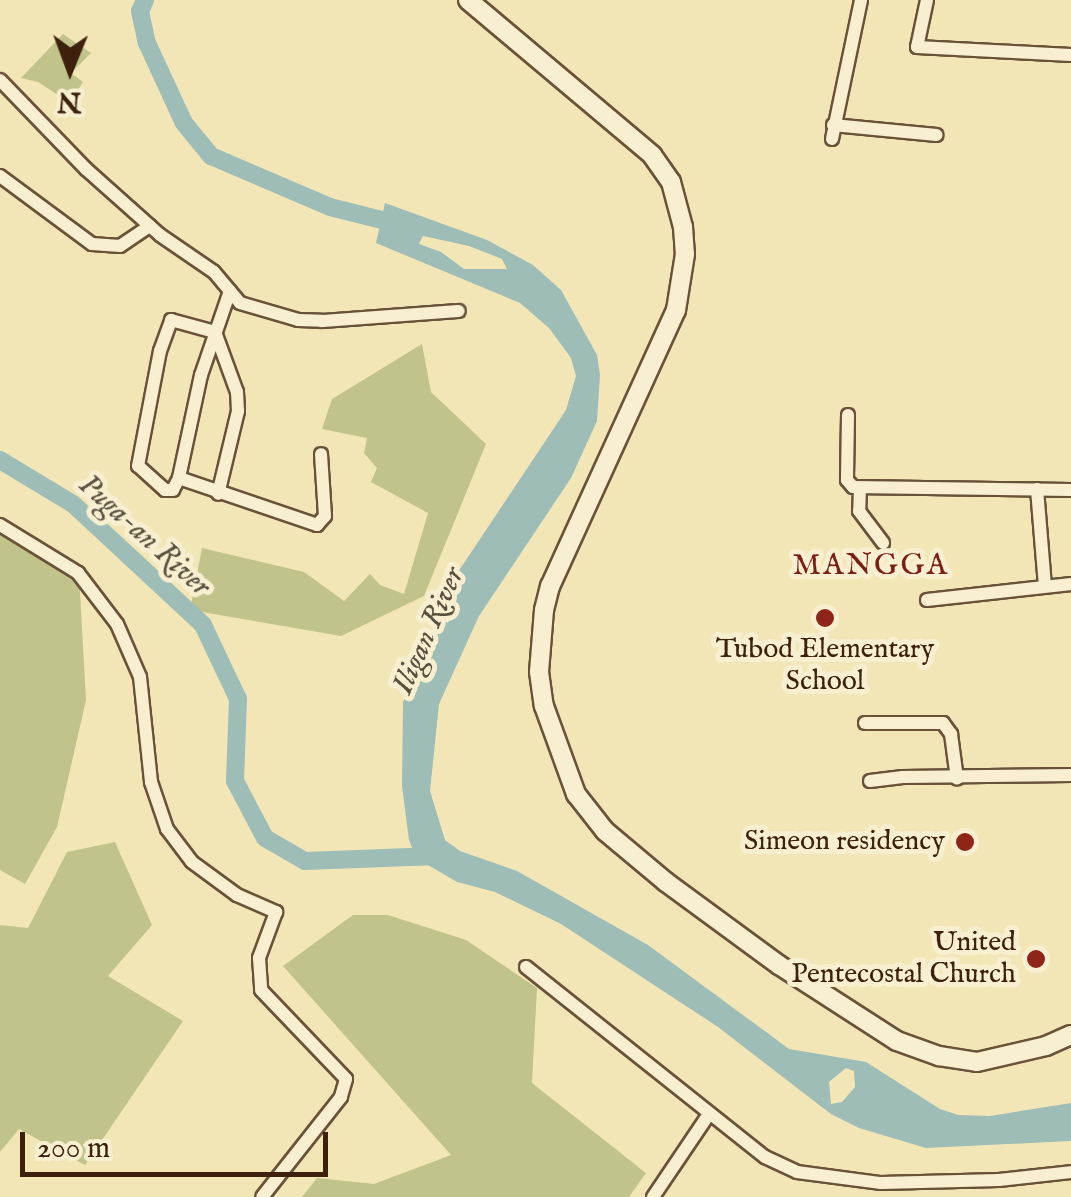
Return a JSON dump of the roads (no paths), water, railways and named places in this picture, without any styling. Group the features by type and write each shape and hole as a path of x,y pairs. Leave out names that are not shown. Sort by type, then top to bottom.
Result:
{"street":[{"path":"468,0 652,155 671,182 683,227 686,254 676,310 550,586 544,610 539,672 544,706 576,794 605,831 666,882 779,964 896,1041 978,1062 1046,1046 1071,1035"},
{"path":"862,0 833,132 937,135"},
{"path":"927,0 917,46 1071,55"},
{"path":"0,80 86,169 150,226 196,257 250,308 298,320 459,311"},
{"path":"0,176 92,244 120,246 150,226"},
{"path":"214,332 171,320 160,351 138,466 165,490 174,490 179,478 214,332 230,292"},
{"path":"214,332 238,402 218,494"},
{"path":"848,415 847,480 860,488 1071,490"},
{"path":"179,478 305,524 322,524 325,516 321,454"},
{"path":"860,488 859,511 883,543"},
{"path":"1037,490 1045,586"},
{"path":"0,525 78,573 117,624 140,677 151,782 167,829 192,862 236,895 276,912 258,958 261,990 346,1079 340,1097 262,1197"},
{"path":"927,600 1071,584"},
{"path":"864,723 943,723 952,734 956,779"},
{"path":"870,782 903,777 1071,776"},
{"path":"526,967 764,1157 826,1178 881,1184 999,1180 1071,1172"},
{"path":"653,1197 708,1114"}],"water":[{"path":"385,203 487,240 533,265 561,290 597,355 600,375 597,421 571,478 479,616 439,704 430,791 445,840 460,851 517,871 648,945 789,1049 866,1062 940,1109 958,1115 990,1116 1071,1103 1071,1141 926,1148 859,1128 831,1114 718,1027 561,924 495,892 457,882 416,858 409,840 402,786 403,702 428,658 458,572 566,410 576,376 571,358 549,328 520,303 376,243","holes":["423,236 469,246 502,259 507,269 464,269 441,252 419,244","846,1068 854,1071 855,1087 842,1102 831,1104 829,1082"]}],"waterway":[{"name":"Iligan River","path":"145,0 140,11 147,43 184,123 211,156 330,207 402,225"},
{"name":"Puga-an River","path":"0,460 73,504 203,625 238,699 235,781 265,838 305,861 437,856"}],"place":[{"name":"Tubod Elementary School","path":"825,618"},
{"name":"Simeon residency","path":"965,842"},
{"name":"United Pentecostal Church","path":"1036,959"}],"district":[{"name":"MANGGA","path":"871,566"}]}
